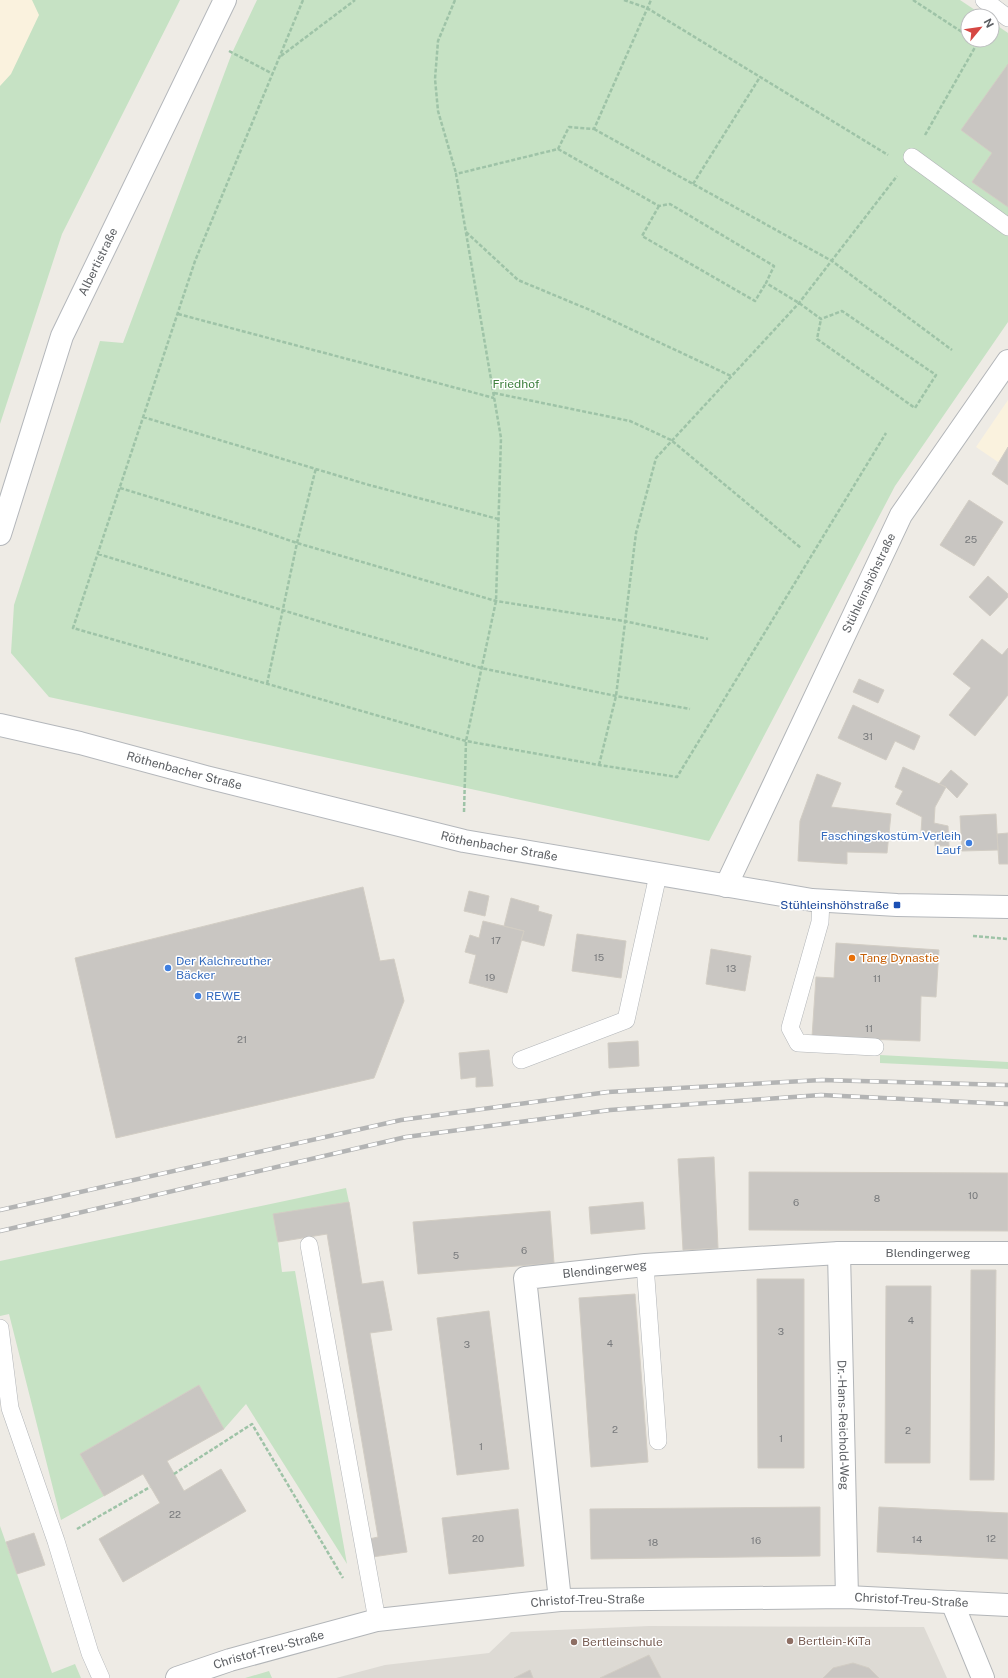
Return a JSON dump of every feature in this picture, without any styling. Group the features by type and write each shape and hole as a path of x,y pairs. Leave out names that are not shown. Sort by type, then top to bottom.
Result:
{"street":[{"name":"Albertistraße","path":"0,534 62,336 225,0"},
{"name":"Stühleinshöhstraße","path":"726,886 901,515 1008,361"},
{"name":"Röthenbacher Straße","path":"0,725 80,743 206,778 464,841 658,875 821,900 897,905 1008,907"},
{"name":"Blendingerweg","path":"560,1600 525,1278 645,1265 839,1253 1008,1253"},
{"name":"Dr.-Hans-Reichold-Weg","path":"839,1253 847,1597"},
{"name":"Christof-Treu-Straße","path":"177,1678 230,1660 377,1620 560,1600 847,1597 1008,1605"},
{"path":"952,1602 983,1678"}],"lane":[{"path":"984,0 1008,18"},
{"path":"909,161 1008,227"},
{"path":"521,1060 626,1020 658,875"},
{"path":"821,900 820,922 790,1028 798,1043 875,1047"},
{"path":"309,1245 377,1620"},
{"path":"645,1265 658,1441"},
{"path":"0,1328 10,1408 56,1541 90,1653 101,1678"}],"path":[{"path":"303,0 195,261 74,628 466,741 599,765 677,776 886,433"},
{"path":"280,57 355,0"},
{"path":"455,0 438,41 435,79 438,110 456,174 501,438 496,601 466,741 464,841"},
{"path":"624,0 647,8 760,77 909,161"},
{"path":"594,129 651,0"},
{"path":"913,0 960,31"},
{"path":"206,38 273,74"},
{"path":"599,765 616,696 624,621 638,525 656,458 799,303 832,261 909,161 975,48"},
{"path":"694,184 760,77"},
{"path":"558,149 570,127 594,129 832,261 952,350"},
{"path":"456,174 558,149 659,206 670,204 774,266 755,301 642,236 659,206"},
{"path":"466,231 518,280 590,310 731,376"},
{"path":"766,283 799,303 821,319"},
{"path":"842,311 936,375 914,408 817,339 821,319 842,311"},
{"path":"178,314 494,398"},
{"path":"493,393 630,420 671,440 801,548"},
{"path":"144,417 369,485 498,519"},
{"path":"267,684 297,543 316,468"},
{"path":"120,488 297,543 496,601 624,621 708,639"},
{"path":"98,554 481,668 616,696 690,709"},
{"path":"174,1474 252,1424 348,1587 370,1582"},
{"path":"56,1541 150,1487"}],"shaded area":[{"path":"0,0 68,0 0,197"},
{"path":"1008,400 1008,447 998,462 976,447"},
{"path":"649,1626 924,1627 947,1678 336,1678 385,1665 489,1653 511,1632"}],"green space":[{"path":"32,0 180,0 62,234 0,424 0,86 11,74 39,15"},
{"name":"Friedhof","path":"257,0 960,0 972,8 960,8 960,48 1000,48 1000,28 1008,33 1008,322 895,486 709,841 49,697 11,653 14,605 100,341 123,343 232,53"},
{"path":"880,1055 1008,1062 1008,1069 880,1063"},
{"path":"346,1188 349,1202 278,1242 282,1272 295,1271 347,1564 246,1404 224,1429 199,1385 80,1454 104,1496 61,1520 9,1314 0,1316 0,1261"},
{"path":"0,1526 52,1673 75,1664 81,1678 0,1678"},
{"path":"269,1671 272,1678 245,1678"}],"building":[{"path":"1008,64 1008,207 972,182 992,153 961,130"},
{"path":"1008,447 1008,485 992,474"},
{"path":"969,500 1003,522 974,566 940,545"},
{"path":"988,576 1008,594 1008,597 990,616 969,597"},
{"path":"982,639 1002,655 1008,648 1008,695 975,736 949,715 971,688 953,674"},
{"path":"859,679 884,690 878,703 853,692"},
{"path":"853,705 920,736 914,750 895,741 886,760 838,738"},
{"path":"903,767 946,787 935,807 934,823 948,826 949,846 935,846 935,832 921,833 922,817 896,804 903,791 895,787"},
{"path":"951,770 968,784 957,798 946,787 939,784"},
{"path":"817,774 841,783 831,807 891,814 887,853 847,852 847,864 798,861 800,821"},
{"path":"996,814 998,850 962,851 960,816"},
{"path":"1008,833 1008,864 999,864 997,834"},
{"path":"363,887 380,961 394,959 404,1001 374,1078 116,1138 75,958"},
{"path":"469,891 489,896 485,916 464,911"},
{"path":"511,898 539,906 538,911 552,915 544,946 521,940 524,931 504,926"},
{"path":"483,921 524,931 507,993 469,983 476,955 465,952 470,935 479,938"},
{"path":"577,934 626,941 621,978 572,971"},
{"path":"836,943 939,950 936,997 921,996 920,1041 812,1037 816,977 834,978"},
{"path":"711,949 751,956 745,991 706,984"},
{"path":"638,1041 639,1066 609,1068 608,1043"},
{"path":"489,1050 493,1086 476,1087 476,1077 461,1079 459,1053"},
{"path":"714,1157 718,1248 683,1250 678,1159"},
{"path":"749,1172 1008,1173 1008,1231 749,1230"},
{"path":"349,1202 362,1284 383,1281 392,1330 370,1333 407,1552 372,1557 369,1539 378,1537 327,1234 278,1242 273,1214"},
{"path":"643,1202 645,1229 591,1234 589,1207"},
{"path":"550,1211 554,1263 418,1274 413,1222"},
{"path":"971,1270 996,1270 994,1480 970,1480"},
{"path":"757,1279 804,1279 804,1468 758,1468"},
{"path":"886,1286 931,1286 930,1463 885,1463"},
{"path":"635,1294 648,1462 591,1467 579,1298"},
{"path":"489,1311 509,1469 457,1475 437,1318"},
{"path":"199,1385 224,1429 167,1461 184,1491 221,1469 246,1511 123,1582 99,1539 160,1503 143,1474 104,1496 80,1454"},
{"path":"820,1507 820,1556 591,1559 590,1509"},
{"path":"879,1507 1008,1513 1008,1559 877,1552"},
{"path":"518,1509 524,1566 449,1574 442,1518"},
{"path":"34,1533 45,1565 17,1574 6,1542"},
{"path":"649,1655 661,1678 600,1678"},
{"path":"853,1663 869,1668 879,1678 823,1678 833,1668"},
{"path":"530,1670 533,1678 514,1678"}],"railway":[{"path":"0,1210 401,1120 608,1092 822,1080 1008,1085"},
{"path":"0,1231 406,1137 610,1110 821,1095 1008,1104"}],"place":[{"name":"Faschingskostüm-Verleih Lauf","path":"969,843"},
{"name":"Stühleinshöhstraße","path":"897,905"},
{"name":"Tang Dynastie","path":"852,958"},
{"name":"Der Kalchreuther Bäcker","path":"168,968"},
{"name":"REWE","path":"198,996"},
{"name":"Bertlein-KiTa","path":"790,1641"},
{"name":"Bertleinschule","path":"574,1642"}]}
